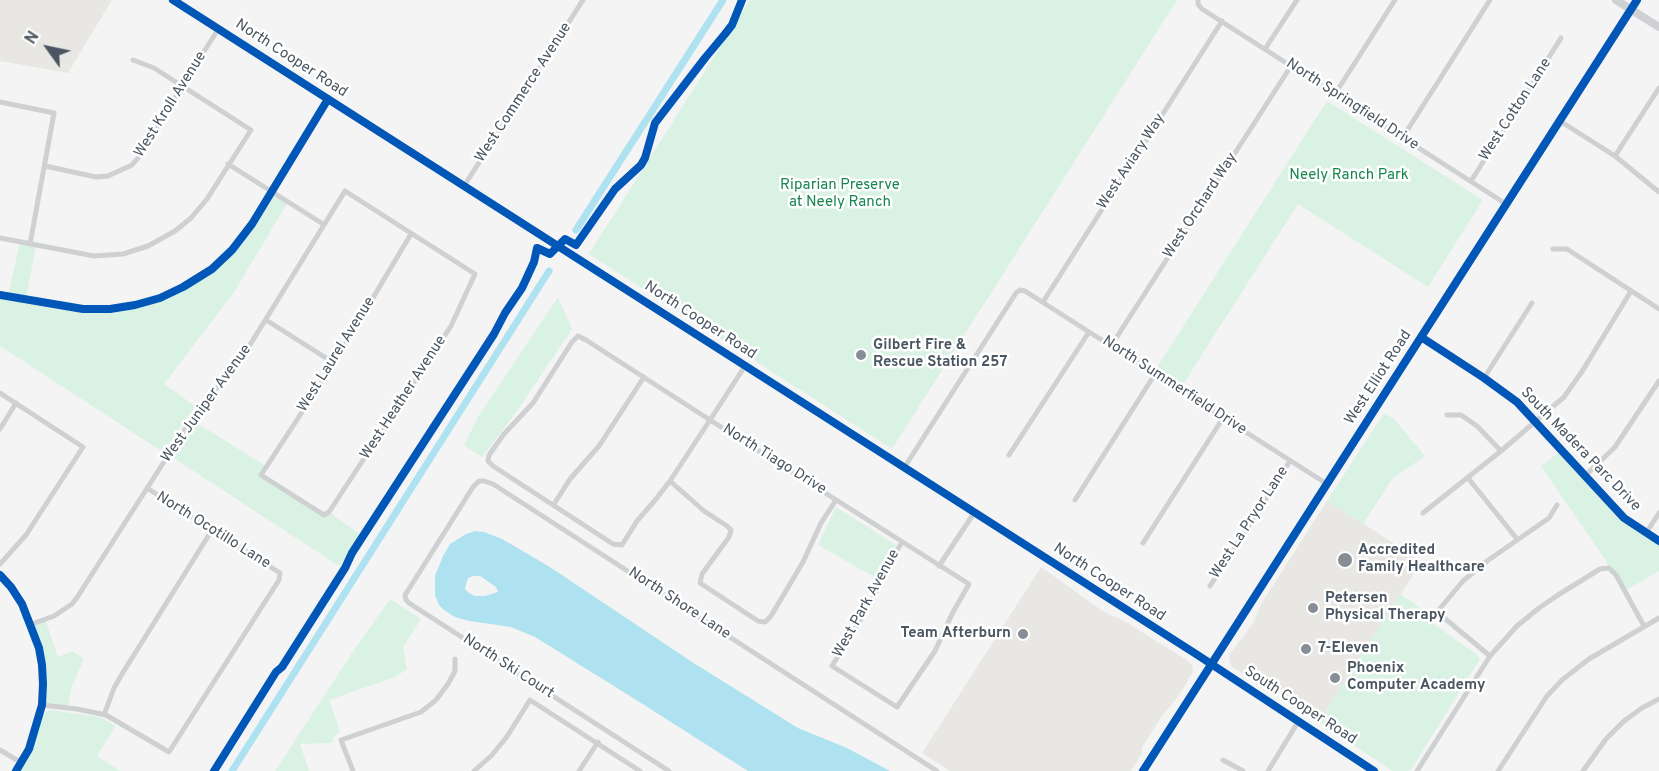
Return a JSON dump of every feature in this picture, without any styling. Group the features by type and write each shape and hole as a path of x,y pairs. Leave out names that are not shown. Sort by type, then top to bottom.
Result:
{"main road":[{"name":"North Cooper Road","path":"173,0 1212,664"},
{"path":"1616,0 1659,27"},
{"name":"West Elliot Road","path":"1143,771 1637,0"},
{"name":"South Madera Parc Drive","path":"1421,337 1517,402 1624,518 1659,541"},
{"name":"South Cooper Road","path":"1212,664 1374,771"}],"street":[{"name":"West Commerce Avenue","path":"464,186 583,0"},
{"path":"1265,49 1296,0"},
{"path":"1335,94 1395,0"},
{"path":"1403,137 1490,0"},
{"name":"North Springfield Drive","path":"1198,2 1202,9 1506,204"},
{"name":"West Aviary Way","path":"1043,302 1222,21"},
{"name":"West Kroll Avenue","path":"45,166 96,177 108,176 132,165 143,152 219,28"},
{"name":"West Cotton Lane","path":"1471,181 1561,38"},
{"path":"0,238 94,256 123,254 148,246 175,231 191,218 207,199 250,130 154,68 133,60"},
{"name":"West Orchard Way","path":"1111,346 1291,66"},
{"path":"1615,156 1659,88"},
{"path":"0,295 83,309 110,309 160,298 183,287 212,269 232,250 252,224 328,99"},
{"path":"0,102 54,113 30,244"},
{"path":"1560,121 1615,156 1659,192"},
{"path":"228,164 323,224"},
{"name":"West Juniper Avenue","path":"29,625 54,616 72,604 189,422 248,348 345,191 411,234"},
{"name":"West Heather Avenue","path":"261,475 324,515 329,512 451,326 476,274 411,234"},
{"name":"West Laurel Avenue","path":"261,475 334,363 411,234"},
{"path":"1553,249 1567,249 1659,309"},
{"name":"North Summerfield Drive","path":"904,468 1020,290 1043,302 1327,484"},
{"path":"1424,513 1564,397 1631,291"},
{"path":"1484,378 1532,303"},
{"path":"266,320 334,363"},
{"path":"1009,455 1089,332"},
{"name":"North Tiago Drive","path":"554,504 488,461 489,455 504,434 533,403 578,336 969,584 935,651 897,707"},
{"path":"644,377 612,428 570,479 554,504 613,544 622,545 637,521 670,481 745,366"},
{"path":"1075,500 1155,374"},
{"path":"1585,476 1616,447 1659,381"},
{"path":"0,393 83,447 27,535 0,564"},
{"path":"0,429 16,403"},
{"path":"1447,415 1461,415 1478,426 1501,451"},
{"path":"1143,543 1223,418"},
{"name":"West La Pryor Lane","path":"1210,586 1290,461"},
{"path":"1468,478 1517,539"},
{"name":"North Shore Lane","path":"439,540 473,487 480,482 488,481 937,771"},
{"path":"670,481 704,511 731,530 729,537 702,574 700,583 758,621 765,622 771,616 803,562 821,523 836,500"},
{"name":"North Ocotillo Lane","path":"104,715 169,752 279,580 280,573 147,488"},
{"path":"1490,656 1437,612 1463,581 1517,539 1549,518 1557,505"},
{"path":"939,566 974,513"},
{"path":"1646,533 1659,513"},
{"path":"42,705 104,715 114,688 213,530"},
{"name":"North Ski Court","path":"439,540 405,595 409,603 669,771"},
{"name":"West Park Avenue","path":"897,707 832,666 873,600 884,572 902,543"},
{"path":"1417,771 1490,656 1517,626 1539,608 1600,569 1609,568 1616,575 1644,626"},
{"path":"0,575 22,604 39,648 42,665 42,705 29,749 16,771"},
{"path":"1498,771 1547,696 1562,680 1588,660 1659,618"},
{"path":"353,771 341,741 421,712 436,700 448,684 455,671 455,658"},
{"path":"1583,771 1606,739 1624,721 1659,699"},
{"path":"474,771 506,738 531,700 640,771"},
{"path":"1268,771 1298,722"},
{"path":"579,771 598,742"},
{"path":"0,750 22,763"},
{"path":"1223,760 1243,771"}],"shaded area":[{"path":"0,0 112,0 68,73 0,61"},
{"path":"1327,501 1422,561 1319,722 1279,692 1261,685 1231,666 1229,658"},
{"path":"1041,567 1104,612 1126,622 1188,661 1192,665 1193,672 1142,747 1142,753 1131,771 950,771 922,753"}],"green space":[{"name":"Riparian Preserve at Neely Ranch","path":"750,0 1177,0 892,449 589,254"},
{"name":"Neely Ranch Park","path":"1327,101 1483,200 1428,287 1298,204 1182,386 1156,369"},
{"path":"271,191 288,202 234,292 164,384 195,406 163,452 0,346 0,295 8,296 20,242 36,245 26,299 83,309 110,309 160,298 211,270 232,250 252,224"},
{"path":"558,297 572,329 517,411 482,457 464,445 478,417"},
{"path":"1384,413 1394,419 1425,456 1392,479 1363,524 1327,501"},
{"path":"195,422 266,466 261,474 323,515 329,512 361,535 339,566 172,457"},
{"path":"1562,450 1624,518 1659,541 1659,571 1625,591 1541,466"},
{"path":"836,507 896,545 876,578 818,545"},
{"path":"1400,594 1428,613 1431,622 1480,659 1410,771 1393,771 1319,722"},
{"path":"390,599 421,619 403,647 407,669 395,677 329,700 340,731 334,736 332,743 300,744 309,771 275,771 352,653"},
{"path":"45,619 58,657 72,651 84,659 72,686 68,708 42,705 39,648 29,625"},
{"path":"51,710 99,717 116,726 97,756 120,771 20,771 28,757 42,715"}],"water":[{"path":"475,531 484,532 502,539 550,567 692,662 798,728 847,748 890,771 748,771 535,637 511,627 455,617 439,605 435,595 435,576 450,544","holes":["480,576 496,587 498,592 485,596 475,596 469,593 465,589 468,578"]}],"waterway":[{"path":"576,230 723,0"},
{"path":"232,771 549,271"}],"cycle path":[{"path":"173,0 1196,654 1374,771"},
{"path":"214,771 494,334 522,288 534,262 537,248 550,254 565,239 576,245 615,189 641,165 655,123 732,25 742,0"},
{"path":"1143,771 1637,0"},
{"path":"0,295 83,309 110,309 160,298 183,287 212,269 232,250 252,224 328,99"},
{"path":"1421,337 1517,402 1624,518 1659,541"},
{"path":"0,575 22,604 39,648 42,665 42,705 29,749 16,771"}],"place":[{"name":"Gilbert Fire & Rescue Station 257","path":"861,355"},
{"name":"Accredited Family Healthcare","path":"1345,560"},
{"name":"Petersen Physical Therapy","path":"1313,608"},
{"name":"Team Afterburn","path":"1023,634"},
{"name":"7-Eleven","path":"1306,649"},
{"name":"Phoenix Computer Academy","path":"1335,678"}]}
